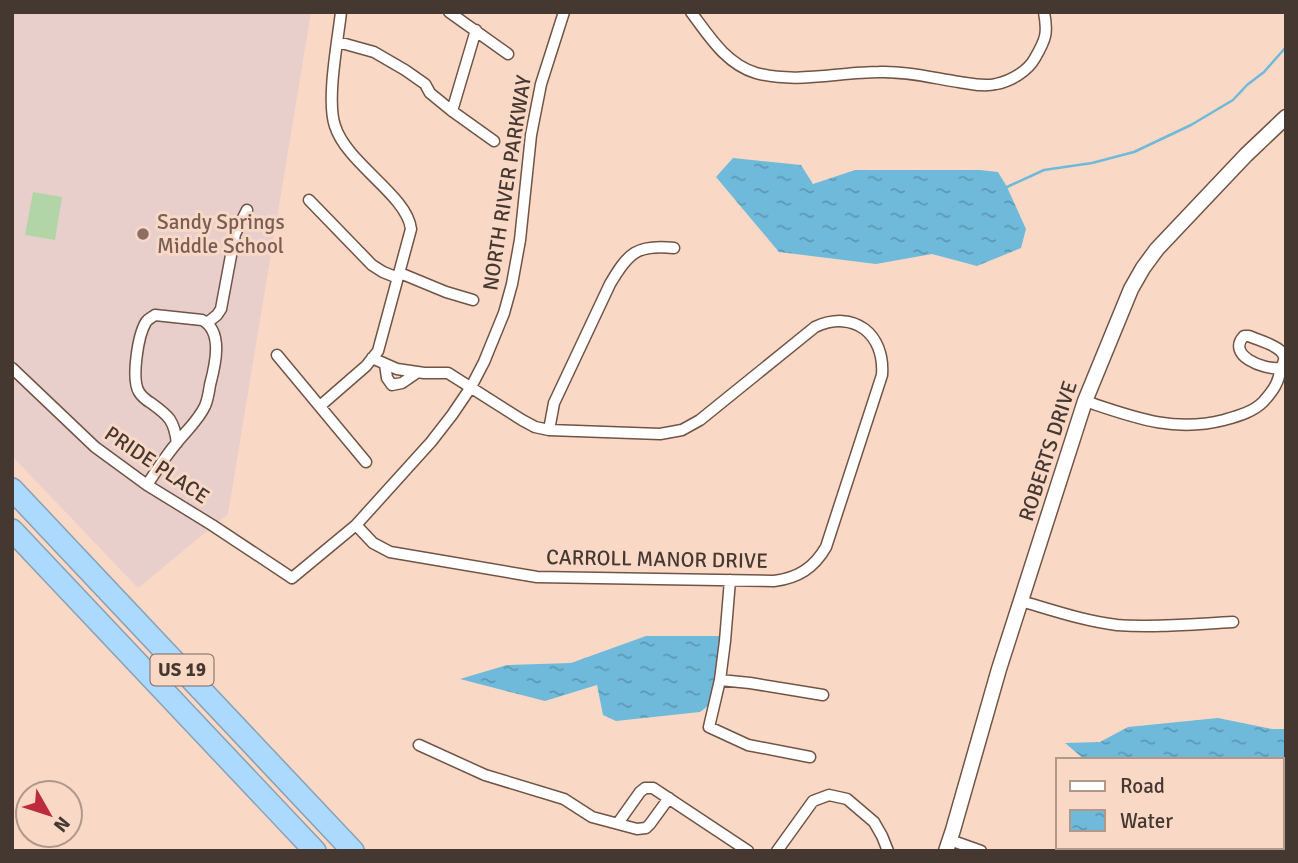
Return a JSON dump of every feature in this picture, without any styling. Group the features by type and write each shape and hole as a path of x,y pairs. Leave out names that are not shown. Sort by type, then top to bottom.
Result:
{"highway":[{"name":"US 19","path":"12,489 353,851"},
{"name":"US 19","path":"12,530 315,851"}],"street":[{"path":"320,407 366,366 378,351 411,229 410,220 397,201 354,157 335,127 331,108 341,12"},
{"path":"449,12 508,54"},
{"name":"NORTH RIVER PARKWAY","path":"292,578 356,525 431,442 471,387 496,337 512,284 520,240 531,135 538,97 564,12"},
{"path":"694,13 720,49 738,65 757,73 785,78 890,72 982,86 1010,80 1033,62 1045,39 1044,12"},
{"path":"452,111 476,30"},
{"path":"338,42 374,51 425,84 430,93 494,141"},
{"name":"ROBERTS DRIVE","path":"948,845 1021,601 1085,401 1131,289 1157,249 1286,117"},
{"path":"309,200 372,265 383,272 472,300"},
{"path":"207,323 221,309 235,234 247,210"},
{"path":"549,430 554,403 619,268 642,248 674,248"},
{"path":"147,485 197,420 205,405 217,350 207,323 202,320 155,315 148,319 140,338 135,373 136,387 143,398 172,422 177,443"},
{"name":"CARROLL MANOR DRIVE","path":"356,525 373,543 390,552 537,577 774,581 796,576 813,565 826,547 882,375 883,362 872,335 861,327 838,320 826,322 815,327 700,420 682,430 660,433 549,430 522,421 448,373 418,372"},
{"path":"277,355 366,462"},
{"path":"372,358 397,369 418,372"},
{"path":"385,364 387,378 392,384 402,383 418,372"},
{"name":"PRIDE PLACE","path":"12,368 95,447 147,485 292,578"},
{"path":"1085,401 1156,423 1210,423 1242,415 1259,406 1278,382 1280,368"},
{"path":"730,580 720,680 709,727 748,745 810,757"},
{"path":"1021,601 1067,615 1134,626 1233,622"},
{"path":"720,680 823,695"},
{"path":"419,746 485,775 564,799 592,817 637,830 646,828 669,798"},
{"path":"618,823 640,792 645,788 653,788 748,851"},
{"path":"777,851 813,801 829,795 847,799 874,822 888,851"},
{"path":"948,845 981,851"}],"shaded area":[{"name":"Sandy Springs Middle School","path":"12,12 311,12 228,514 138,588 12,456"}],"green space":[{"path":"33,192 62,197 55,240 25,235"}],"water":[{"path":"733,158 801,165 813,184 855,170 998,172 1026,229 1021,248 977,266 932,254 876,264 779,252 716,177"},
{"path":"646,636 722,636 712,703 700,712 616,721 603,715 597,685 545,701 460,679 507,665 571,663"},
{"path":"1218,718 1272,729 1286,729 1286,807 1284,758 1083,758 1065,743 1100,742 1128,727"}],"waterway":[{"path":"1007,187 1044,170 1092,163 1134,152 1191,125 1233,100 1264,72 1286,47"}],"place":[{"name":"Sandy Springs Middle School","path":"143,234"}]}
